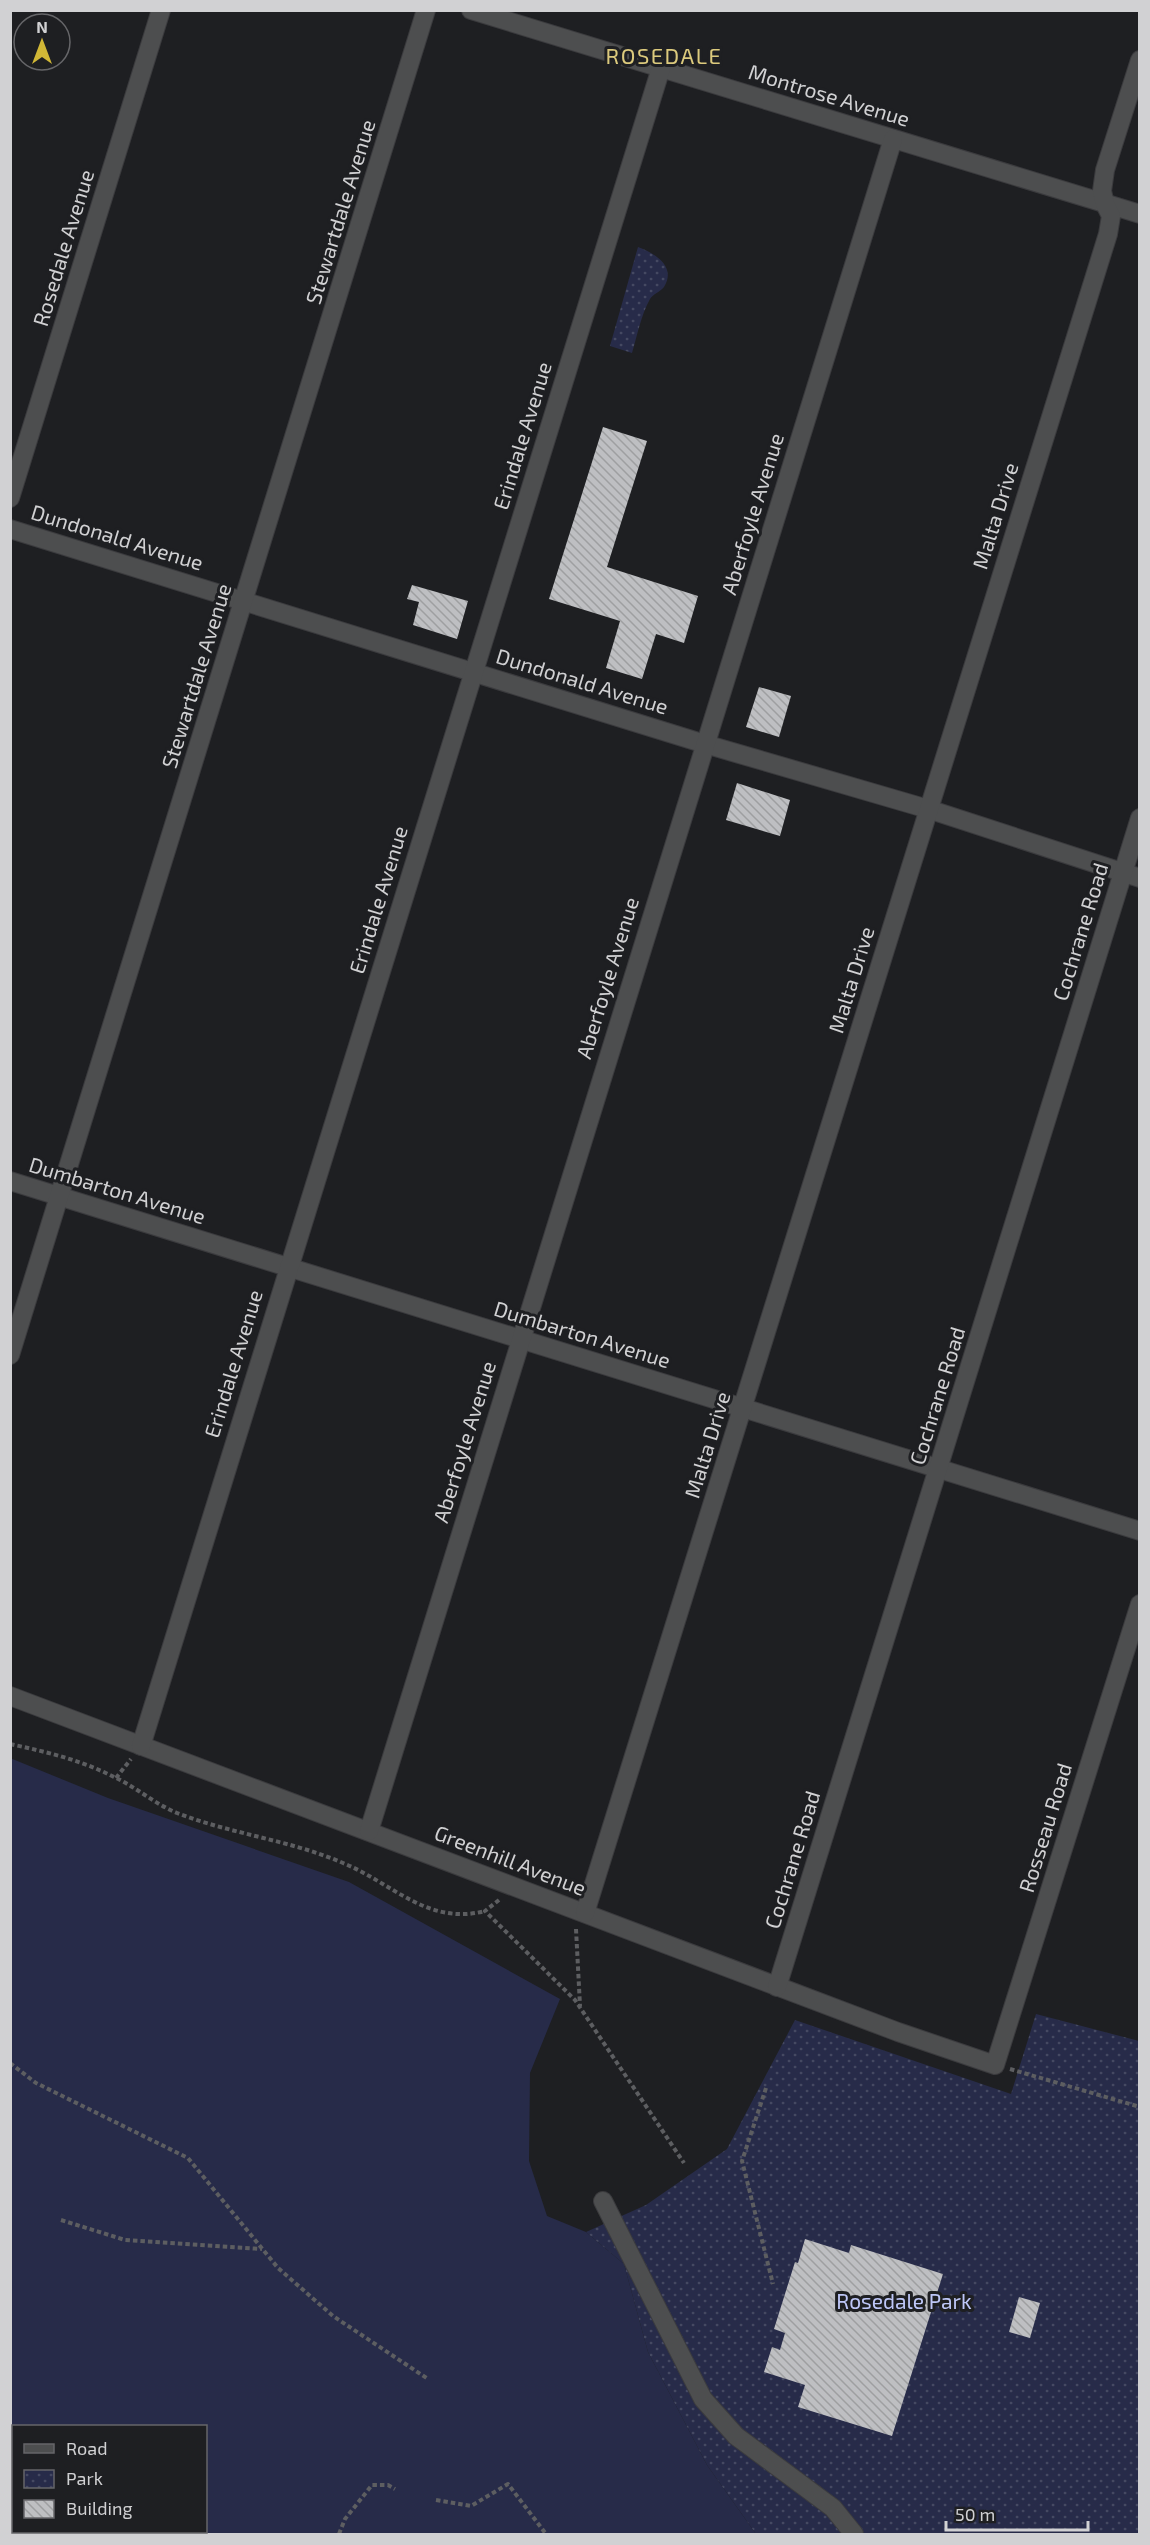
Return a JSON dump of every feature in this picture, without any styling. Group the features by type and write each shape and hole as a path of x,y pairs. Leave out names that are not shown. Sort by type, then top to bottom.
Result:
{"street":[{"name":"Rosedale Avenue","path":"10,498 161,10"},
{"name":"Stewartdale Avenue","path":"10,1355 426,10"},
{"name":"Montrose Avenue","path":"471,10 1140,214"},
{"name":"Malta Drive","path":"580,1921 743,1409 1108,234 1111,216 1102,191 1105,170 1140,60"},
{"name":"Erindale Avenue","path":"141,1746 661,68"},
{"name":"Aberfoyle Avenue","path":"369,1831 893,139"},
{"name":"Dundonald Avenue","path":"10,529 705,744 928,809 1131,875"},
{"name":"Cochrane Road","path":"777,1987 939,1470 1131,875 1140,818"},
{"name":"Dumbarton Avenue","path":"10,1181 1140,1531"},
{"name":"Rosseau Road","path":"995,2065 1140,1604"},
{"name":"Greenhill Avenue","path":"10,1696 369,1831 580,1921 777,1987 995,2065"},
{"path":"603,2201 703,2399 736,2436 832,2508 854,2535"}],"path":[{"path":"10,1744 77,1760 116,1778 177,1813 344,1863 423,1906 448,1914 469,1915 485,1911 500,1900"},
{"path":"485,1911 575,2000 684,2163"},
{"path":"580,1921 580,2008"},
{"path":"10,2063 36,2083 188,2158 278,2268 333,2316 428,2379"},
{"path":"995,2065 1140,2107"},
{"path":"766,2088 742,2161 773,2284"},
{"path":"61,2220 125,2240 263,2249"},
{"path":"436,2500 471,2506 508,2484 546,2535"},
{"path":"339,2535 345,2519 372,2485 388,2485 395,2489"}],"green space":[{"path":"638,247 662,261 668,273 664,287 651,297 647,305 632,353 610,346"},
{"path":"10,1758 108,1798 349,1882 560,1999 530,2073 529,2161 547,2216 586,2232 624,2264 648,2352 707,2465 756,2534 11,2534"},
{"name":"Rosedale Park","path":"1036,2014 1139,2041 1139,2534 756,2534 707,2465 648,2352 624,2264 586,2232 646,2205 727,2149 795,2020 1011,2094"}],"building":[{"path":"603,427 647,441 607,567 698,596 684,643 656,634 642,679 606,668 620,621 549,599"},
{"path":"412,585 468,601 457,639 413,625 419,602 407,599"},
{"path":"759,687 791,696 779,737 746,727"},
{"path":"737,783 790,800 780,836 726,820"},
{"path":"805,2239 849,2253 851,2245 943,2274 892,2436 798,2407 805,2385 764,2372 772,2347 780,2350 785,2333 774,2329 795,2262 798,2263"},
{"path":"1019,2297 1040,2303 1030,2338 1009,2332"}],"district":[{"name":"ROSEDALE","path":"664,56"}]}
